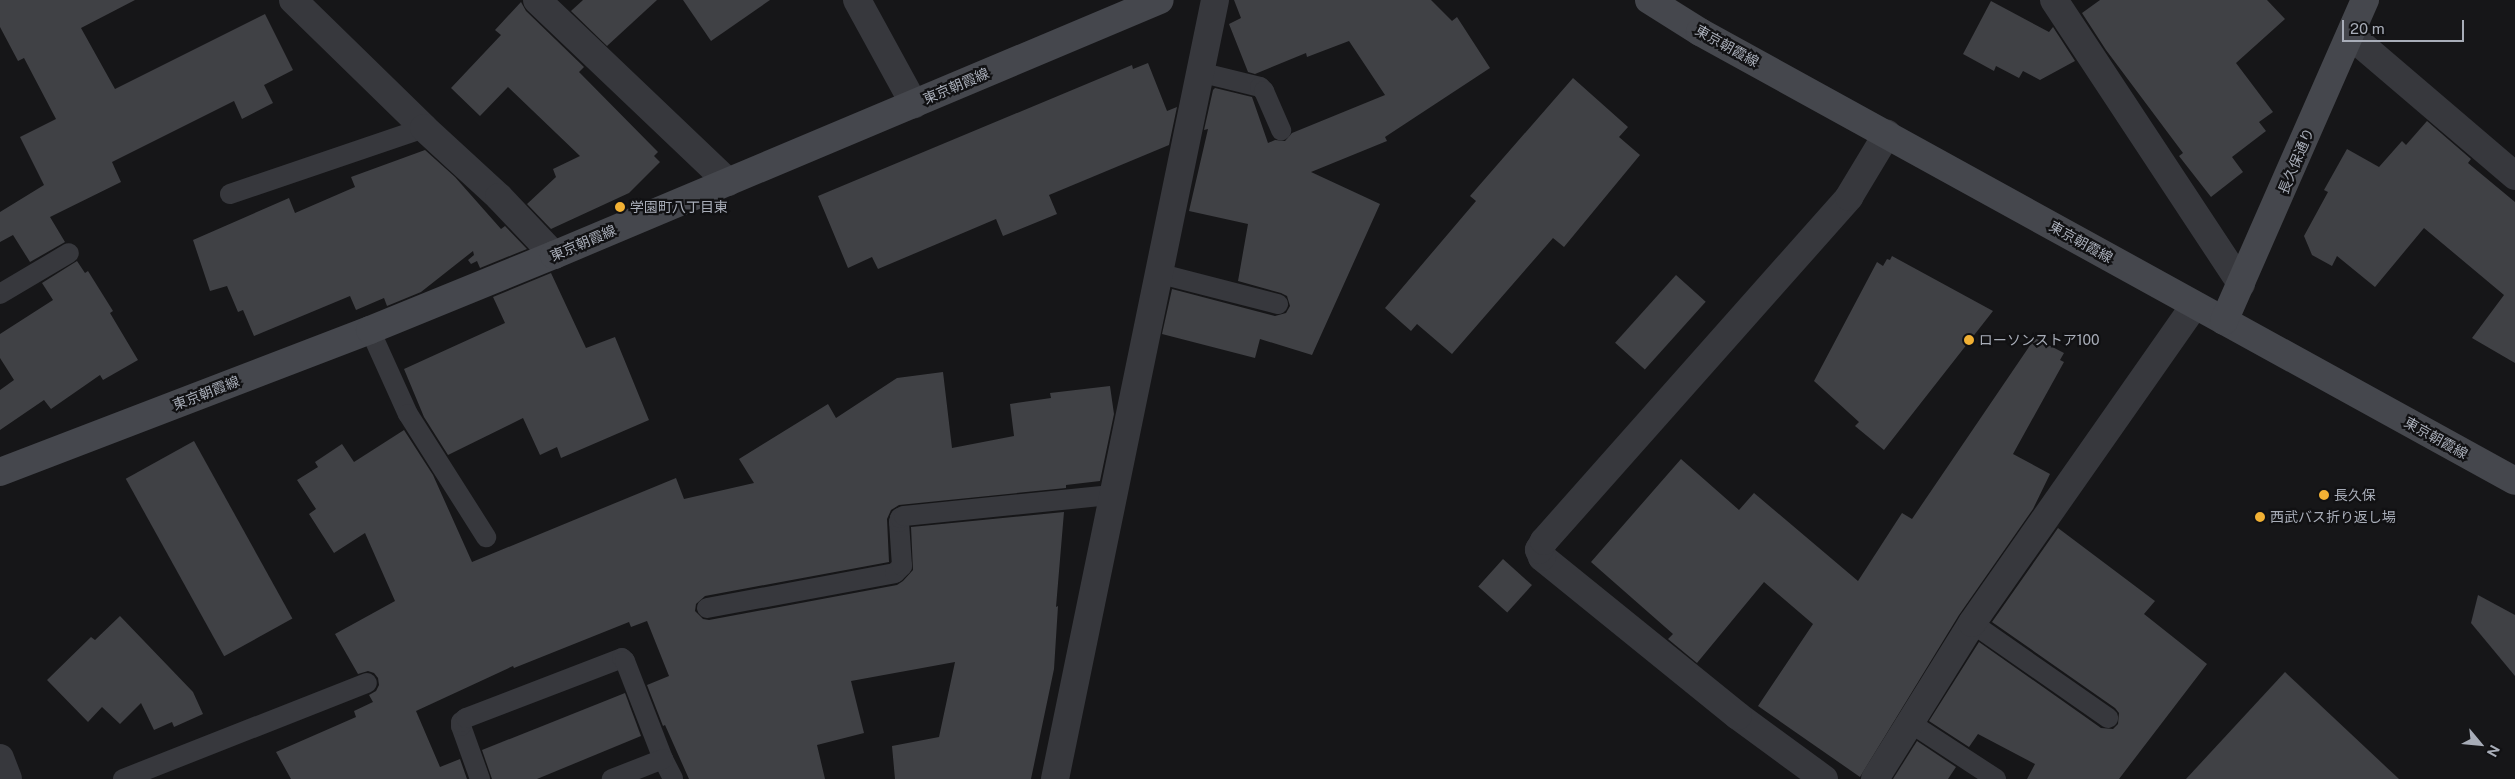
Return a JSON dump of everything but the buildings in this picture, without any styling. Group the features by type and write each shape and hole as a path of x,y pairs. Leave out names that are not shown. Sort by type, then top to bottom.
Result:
{"main road":[{"name":"東京朝霞線","path":"0,472 370,330 554,255 1160,0"},
{"name":"東京朝霞線","path":"1648,0 1700,32 2515,481"},
{"name":"長久保通り","path":"2224,321 2365,0"}],"street":[{"path":"293,0 424,128 499,197 554,255"},
{"path":"537,0 728,182"},
{"path":"858,0 914,104"},
{"path":"1055,779 1157,273 1215,0"},
{"path":"2059,2 2241,284"},
{"path":"2350,35 2515,176"},
{"path":"1824,779 1738,716 1542,557 1539,550 1544,541 1849,196 1887,134"},
{"path":"1875,779 1972,623 2195,305"},
{"path":"0,758 8,779"}],"lane":[{"path":"1199,72 1260,87 1264,91 1281,130"},
{"path":"230,194 424,128"},
{"path":"0,294 69,253"},
{"path":"1157,273 1278,304"},
{"path":"370,330 408,414 486,537"},
{"path":"708,608 895,573 902,566 899,522 900,518 904,516 1112,495"},
{"path":"1972,623 2108,718"},
{"path":"480,779 461,722 466,718 617,658 625,661 673,779"},
{"path":"122,779 367,683"},
{"path":"1909,722 1996,779"},
{"path":"612,779 663,758"}],"place":[{"name":"学園町八丁目東","path":"620,207"},
{"name":"ローソンストア100","path":"1969,340"},
{"name":"長久保","path":"2324,495"},
{"name":"西武バス折り返し場","path":"2260,517"}]}
